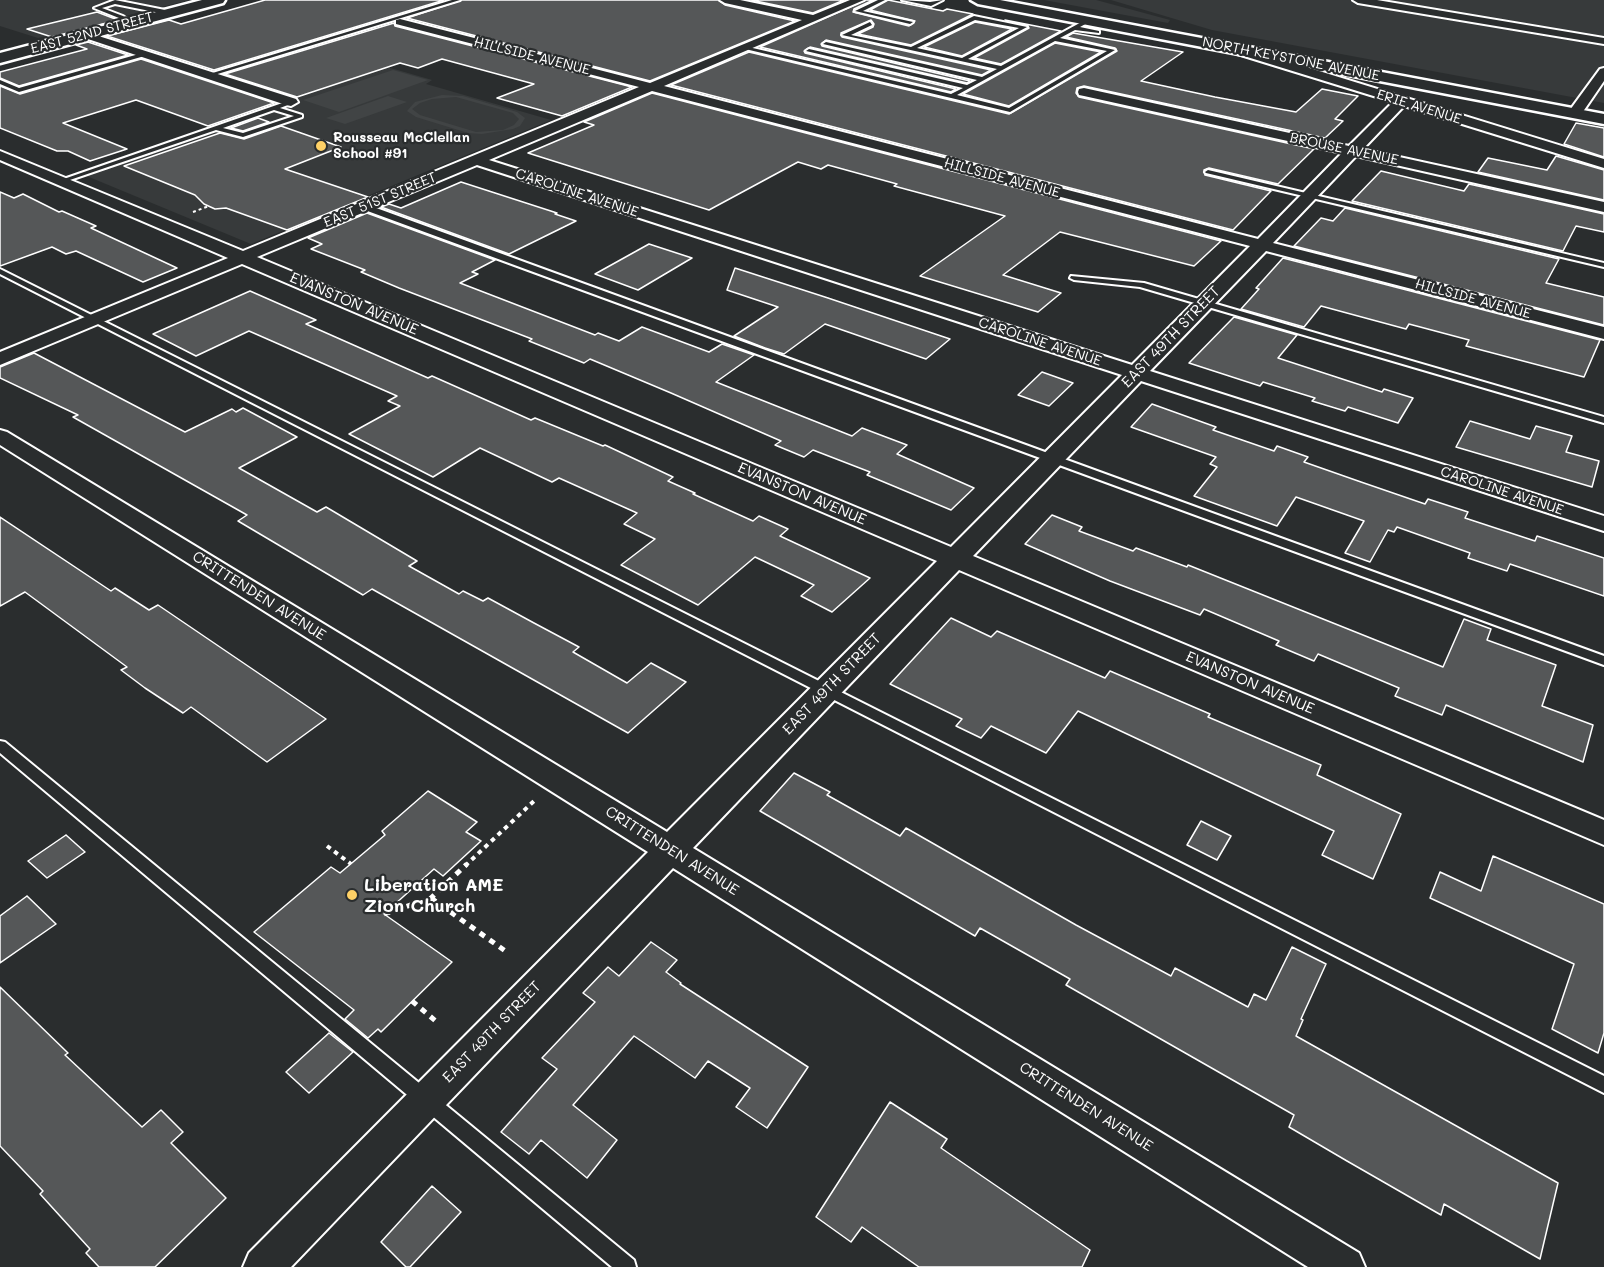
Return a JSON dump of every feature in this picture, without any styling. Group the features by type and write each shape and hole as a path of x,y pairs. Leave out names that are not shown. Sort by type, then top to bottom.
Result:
{"main road":[{"name":"EAST 52ND STREET","path":"0,58 218,0"},
{"name":"NORTH KEYSTONE AVENUE","path":"978,0 1086,27 1234,48 1578,108 1604,107"},
{"name":"NORTH KEYSTONE AVENUE","path":"1028,0 1578,108 1604,119"}],"street":[{"path":"725,0 814,19"},
{"path":"1358,0 1604,41"},
{"name":"EAST 51ST STREET","path":"0,359 841,7 858,5"},
{"name":"HILLSIDE AVENUE","path":"400,22 1604,333"},
{"path":"86,35 291,102"},
{"name":"ERIE AVENUE","path":"1234,48 1604,164"},
{"path":"1578,108 1604,72"},
{"name":"BROUSE AVENUE","path":"1083,92 1604,207"},
{"name":"EAST 49TH STREET","path":"262,1267 1401,102"},
{"name":"EVANSTON AVENUE","path":"0,155 1604,833"},
{"name":"CAROLINE AVENUE","path":"476,160 1604,524"},
{"name":"CRITTENDEN AVENUE","path":"0,436 1345,1267"}],"lane":[{"path":"209,75 457,0"},
{"path":"858,5 882,0"},
{"path":"905,0 931,4 940,0"},
{"path":"129,23 122,17 97,8 115,2 170,13"},
{"path":"858,5 910,22"},
{"path":"911,49 974,18 1024,27 962,60"},
{"path":"792,59 870,24"},
{"path":"952,96 1055,39 1086,27"},
{"path":"845,35 1002,68"},
{"path":"744,48 1010,110 1112,50 1055,39"},
{"path":"826,44 983,79"},
{"path":"809,51 968,87"},
{"path":"0,82 19,90 146,54"},
{"path":"62,181 291,102"},
{"path":"216,128 243,135 300,116 275,108"},
{"path":"1208,172 1604,265"},
{"path":"365,207 1604,661"},
{"path":"0,271 1604,1085"},
{"path":"1074,278 1141,285 1604,420"},
{"path":"0,746 627,1267"}],"path":[{"path":"203,209 209,206"},
{"path":"384,914 431,898 534,801"},
{"path":"327,846 351,864"},
{"path":"431,898 508,953"},
{"path":"412,1001 438,1023"}],"shaded area":[{"path":"0,0 189,0 38,38 0,26"},
{"path":"1044,0 1096,0 1170,20 1168,23"},
{"path":"1111,0 1604,0 1604,103 1212,30"},
{"name":"Rousseau McClellan School #91","path":"387,67 432,80 426,84 551,120 251,244 77,172"},
{"path":"393,70 428,80 339,112 303,100"},
{"path":"442,95 463,96 517,112 525,118 520,126 513,129 482,134 468,133 416,117 407,111 415,102","holes":["456,97 513,113 519,119 514,125 503,130 476,132 420,115 412,109 432,99"]},
{"path":"388,96 407,102 345,124 326,118"}],"building":[{"path":"265,0 444,0 214,70 107,36 169,20 181,24"},
{"path":"462,0 718,0 725,5 795,21 650,81 407,18"},
{"path":"751,0 844,0 813,13"},
{"path":"866,0 873,0 854,9 853,12 909,26 915,21 870,10 888,0 943,11 947,9 973,14 911,45 858,34 873,27 871,20 841,33 842,37 991,70 982,75 826,40 821,44 970,81 967,83 810,47 804,51 956,89 951,92 760,47"},
{"path":"97,12 118,20 52,37 27,29"},
{"path":"1005,20 1061,31 1001,64 974,58 1029,28 1027,25"},
{"path":"975,22 1012,29 962,56 924,47"},
{"path":"394,23 395,26 632,87 562,116 497,98 534,84 442,59 418,68 400,63 297,97 225,74"},
{"path":"1073,33 1183,52 1141,81 1296,112 1322,89 1358,96 1335,119 1343,121 1325,138 1084,86 1077,88 1076,93 1079,97 1314,149 1278,184 1209,168 1204,170 1205,175 1271,191 1233,230 671,85 749,52 1009,114 1117,51 1115,48 1066,37"},
{"path":"88,42 128,55 19,86 0,78 0,72 87,49 76,45"},
{"path":"1055,43 1101,52 1009,106 963,94"},
{"path":"141,59 274,103 208,126 136,100 63,123 127,149 90,161 68,151 57,151 0,128 0,86 20,94"},
{"path":"652,93 1221,241 1194,266 1060,232 1003,275 1061,293 1038,312 920,276 1005,216 894,186 897,184 828,165 821,169 798,162 709,210 528,153 594,125 584,122"},
{"path":"258,118 269,122 243,131 231,128"},
{"path":"1576,123 1604,128 1604,157 1564,144"},
{"path":"281,126 341,147 285,169 368,197 287,230 226,208 215,209 204,204 195,195 124,166 220,133 244,139"},
{"path":"1556,156 1604,170 1604,200 1478,172 1488,158 1547,170"},
{"path":"1381,171 1464,191 1469,184 1604,214 1604,232 1576,226 1563,251 1352,201"},
{"path":"461,182 576,221 509,254 381,207 389,204 401,208"},
{"path":"0,192 14,198 23,194 59,212 62,211 96,226 91,228 177,268 143,282 76,251 66,254 52,247 0,266"},
{"path":"1345,208 1559,259 1546,283 1604,297 1604,325 1294,246 1321,218 1333,221"},
{"path":"367,213 495,260 472,272 478,274 460,283 595,335 598,333 619,341 642,327 709,352 722,344 754,355 716,382 852,436 862,428 907,445 897,454 974,488 951,510 867,475 870,472 813,450 804,457 775,445 781,441 671,393 590,359 584,363 529,341 532,339 399,288 361,272 365,270 311,249 322,244 308,238"},
{"path":"649,244 692,258 638,290 595,274"},
{"path":"1283,258 1600,340 1584,377 1466,346 1469,340 1409,324 1406,329 1321,306 1304,327 1241,309"},
{"path":"735,268 950,339 926,359 825,324 784,354 765,348 734,336 778,307 727,290"},
{"path":"250,291 316,320 306,324 428,378 432,376 531,420 535,418 605,445 673,477 668,481 695,493 693,494 753,521 759,516 788,529 780,536 870,578 832,612 801,596 814,585 755,557 698,605 621,565 655,539 624,524 637,513 559,478 552,482 480,448 433,477 349,434 400,406 388,401 397,396 249,331 196,356 153,334"},
{"path":"1234,317 1297,335 1278,358 1382,392 1384,389 1413,398 1398,423 1348,407 1345,411 1312,401 1315,398 1263,382 1260,386 1189,363"},
{"path":"34,353 185,432 232,409 236,412 243,408 297,437 239,468 317,512 326,507 417,561 409,566 459,594 463,591 483,601 488,598 579,647 573,652 627,683 651,663 686,682 628,733 372,589 363,595 238,521 247,515 73,417 78,415 0,378 0,367"},
{"path":"1042,372 1073,383 1049,406 1018,395"},
{"path":"1152,404 1216,427 1213,430 1274,451 1277,446 1308,457 1304,462 1425,504 1428,499 1468,512 1465,518 1535,541 1537,536 1604,558 1604,596 1510,564 1507,571 1468,558 1470,553 1397,527 1394,532 1388,530 1370,562 1345,553 1364,521 1296,497 1277,526 1194,496 1217,467 1210,464 1216,457 1131,427"},
{"path":"1470,421 1530,439 1536,426 1572,436 1566,452 1599,461 1592,487 1456,447"},
{"path":"1052,515 1082,527 1079,531 1133,551 1136,548 1187,567 1188,565 1443,667 1464,619 1491,629 1487,640 1556,665 1542,706 1593,725 1583,762 1446,705 1442,715 1395,696 1399,688 1318,654 1314,661 1276,645 1279,641 1204,609 1200,615 1110,581 1025,544"},
{"path":"0,517 111,591 115,588 149,610 158,605 326,719 267,762 191,707 183,713 145,688 121,670 127,667 25,592 0,606"},
{"path":"951,618 991,637 997,631 1105,678 1110,671 1210,714 1208,717 1321,765 1317,775 1401,814 1373,879 1322,855 1334,831 1078,711 1046,753 991,726 981,738 956,726 962,719 890,684"},
{"path":"794,773 830,792 827,795 900,836 906,828 1171,976 1175,968 1248,1007 1254,994 1266,1000 1292,947 1326,964 1301,1019 1303,1020 1296,1036 1558,1183 1540,1259 1444,1204 1441,1215 1289,1127 1294,1115 1066,985 1070,979 980,928 975,936 760,811"},
{"name":"Liberation AME Zion Church","path":"428,791 477,822 466,832 481,841 443,876 434,869 384,914 452,962 381,1032 378,1029 368,1038 345,1019 354,1010 254,932 331,867 340,873 385,835 382,831"},
{"path":"1201,821 1231,836 1217,860 1187,845"},
{"path":"66,835 85,852 47,878 28,861"},
{"path":"1493,856 1604,904 1604,1033 1598,1053 1552,1029 1574,964 1430,898 1440,872 1481,891"},
{"path":"27,896 56,924 0,963 0,916"},
{"path":"651,942 677,960 666,972 680,984 808,1067 767,1128 736,1107 750,1088 708,1061 695,1078 634,1036 573,1105 617,1140 587,1178 541,1140 529,1154 501,1132 557,1069 542,1058 595,1002 583,993 608,967 619,976"},
{"path":"0,987 68,1053 65,1055 142,1127 161,1110 183,1132 171,1143 226,1198 155,1267 99,1267 86,1253 90,1249 40,1194 43,1191 0,1146"},
{"path":"329,1033 353,1052 309,1093 286,1072"},
{"path":"890,1102 947,1139 941,1148 1090,1250 1082,1267 919,1267 862,1227 851,1242 816,1217"},
{"path":"432,1186 461,1212 410,1267 406,1267 381,1242"}],"place":[{"name":"Rousseau McClellan School #91","path":"321,146"},
{"name":"Liberation AME Zion Church","path":"352,895"}]}
